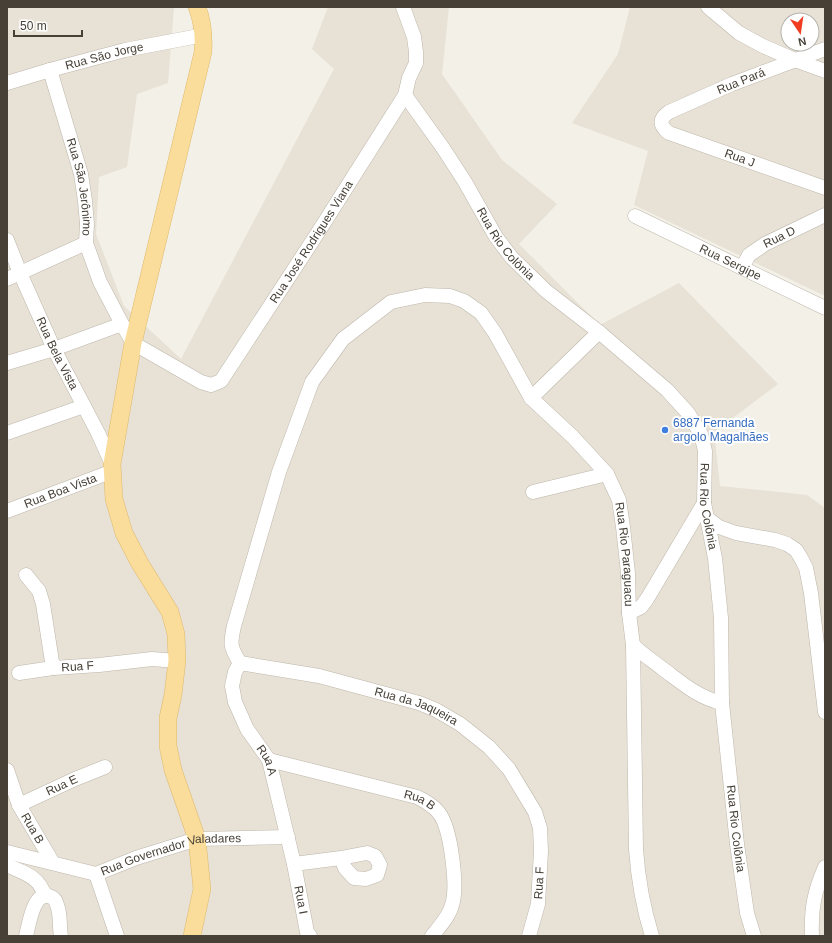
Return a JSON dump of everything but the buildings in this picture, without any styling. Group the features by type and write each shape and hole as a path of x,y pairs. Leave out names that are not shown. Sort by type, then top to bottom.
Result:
{"main road":[{"path":"192,936 202,889 197,839 172,770 168,746 168,718 173,695 177,661 176,634 170,612 139,562 124,533 114,499 112,467 133,343 203,52 204,35 197,7"}],"street":[{"name":"Rua José Rodrigues Viana","path":"133,343 201,382 211,385 221,381 317,234 405,94 409,78 416,63 416,52 414,37 403,7"},
{"path":"708,7 739,34 795,60 825,71"},
{"name":"Rua São Jorge","path":"7,83 125,50 204,35"},
{"name":"Rua Pará","path":"662,120 669,112 711,93 825,49"},
{"name":"Rua São Jerônimo","path":"50,70 81,174 86,208 86,243 100,282 133,343"},
{"name":"Rua Rio Colônia","path":"405,94 443,148 496,237 512,258 546,291 599,332 667,390 688,413 701,434 705,451 704,503 715,558 720,618 722,703 737,844 747,913 754,936"},
{"name":"Rua J","path":"662,120 663,128 669,133 825,188"},
{"name":"Rua D","path":"742,268 749,255 765,244 825,215"},
{"name":"Rua Sergipe","path":"635,216 825,308"},
{"name":"Rua Bela Vista","path":"7,240 54,349 84,406 112,467"},
{"path":"7,279 86,243"},
{"name":"Rua Rio Paraguacu","path":"240,663 230,642 234,626 279,472 312,382 343,339 391,302 425,295 450,296 464,301 481,313 495,333 531,398 573,436 607,474 618,500 623,527 628,574 629,613 633,645 636,849 638,878 652,936"},
{"path":"7,363 54,349 122,324"},
{"path":"531,398 599,332"},
{"path":"7,433 84,406"},
{"name":"Rua Boa Vista","path":"7,511 112,467"},
{"path":"533,492 607,474"},
{"path":"629,613 641,606 646,599 704,503"},
{"path":"707,518 719,527 736,533 775,540 787,544 796,550 801,558 806,568 811,593 825,712"},
{"name":"Rua F","path":"26,575 39,591 43,604 53,668 152,659 177,661"},
{"path":"633,645 692,691 709,700 722,703"},
{"name":"Rua A","path":"240,663 235,672 232,686 235,702 247,729 269,760 294,864"},
{"name":"Rua da Jaqueira","path":"240,663 319,676 419,703 436,710 460,724 489,747 509,769 535,812 540,828"},
{"path":"19,673 53,668"},
{"name":"Rua B","path":"269,760 417,797 431,804 440,814 448,835 452,854 454,887 452,906 442,924 432,936"},
{"name":"Rua E","path":"19,805 105,767"},
{"name":"Rua B","path":"7,770 19,805 53,863"},
{"name":"Rua F","path":"529,936 538,904 541,851 540,828"},
{"name":"Rua Governador Valadares","path":"8,857 53,863 96,874 136,858 197,839 288,837"},
{"path":"8,857 42,886 45,896"},
{"path":"294,864 341,858"},
{"name":"Rua I","path":"294,864 307,932 310,936"},
{"path":"812,936 812,910 816,887 825,867"},
{"path":"96,874 117,936"},
{"path":"26,936 35,903 45,896 50,896 55,899 58,906 61,936"}],"shaded area":[{"path":"7,7 174,7 168,83 137,94 127,167 99,177 96,234 124,306 181,359 334,69 312,49 328,7 449,7 442,74 502,160 557,204 519,244 600,325 679,283 778,384 714,432 720,486 807,495 825,508 825,936 7,936"},
{"path":"630,7 825,7 825,296 634,205 648,151 572,123 618,54"}],"place":[{"name":"6887 Fernanda argolo Magalhães","path":"665,430"}]}
